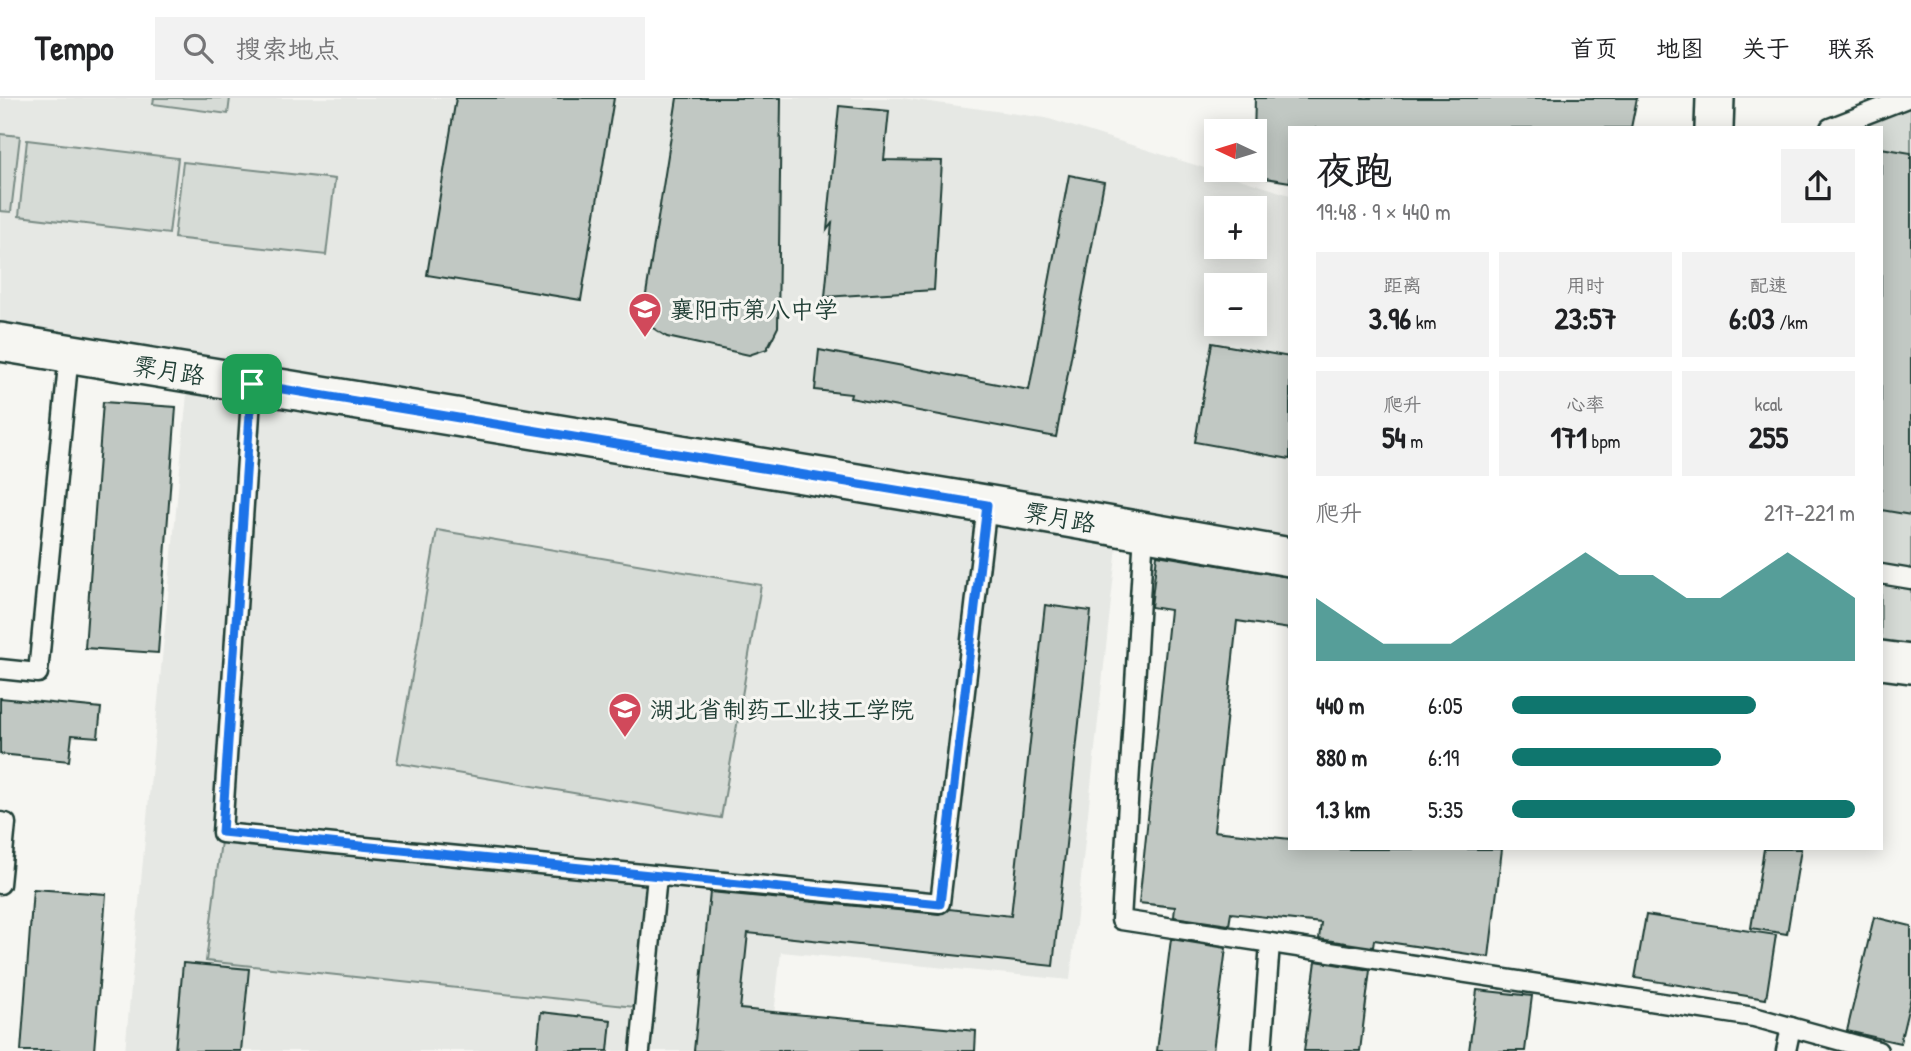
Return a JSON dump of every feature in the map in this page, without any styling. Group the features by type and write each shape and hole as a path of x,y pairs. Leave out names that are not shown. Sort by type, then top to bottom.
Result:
{"street":[{"path":"1714,126 1715,98"},
{"name":"霁月路","path":"0,342 1288,557"},
{"path":"1883,660 1911,664"}],"lane":[{"path":"1835,126 1907,98"},
{"path":"0,669 38,673 69,354"},
{"path":"252,384 222,832 940,904 987,505"},
{"path":"1144,532 1121,920 1754,1017 1878,1051"},
{"path":"1883,574 1911,579"},
{"path":"0,822 6,823 0,884"},
{"path":"640,1051 657,876"},
{"path":"1262,1051 1270,943"},
{"path":"1786,1051 1791,1027"}],"shaded area":[{"path":"0,98 901,98 1046,118 1204,168 1204,182 1249,182 1288,194 1288,557 1119,527 1070,980 781,952 770,1051 125,1051 188,383 0,354"},
{"path":"154,98 230,98 228,114 153,104"},
{"path":"1911,98 1911,664 1883,660 1883,126 1835,126"},
{"path":"0,134 20,136 11,212 0,211"},
{"path":"27,140 178,158 169,234 19,216"},
{"path":"183,162 335,179 326,255 174,238"},
{"path":"437,530 761,585 721,818 397,763"},
{"path":"222,833 657,876 644,1008 206,961"}],"building":[{"path":"456,98 614,98 581,300 427,275"},
{"path":"677,98 781,98 778,327 767,349 749,355 667,337 650,326 644,307"},
{"path":"1255,98 1637,98 1631,126 1288,126 1288,182 1267,178 1267,119 1254,119"},
{"path":"839,106 889,111 884,160 942,161 934,290 825,297 832,223 827,230"},
{"path":"1883,148 1911,153 1911,515 1883,510"},
{"path":"1069,175 1104,182 1056,437 850,398 851,394 815,390 819,350 1029,390"},
{"path":"1212,343 1288,357 1288,459 1195,442"},
{"path":"103,402 176,407 158,653 85,648"},
{"path":"1157,555 1288,577 1288,629 1237,621 1214,831 1288,839 1288,850 1502,850 1489,957 1374,940 1373,947 1319,939 1321,923 1231,913 1229,925 1174,917 1175,907 1139,903 1170,610 1151,607"},
{"path":"1045,605 1091,611 1053,966 748,933 740,1009 976,1031 975,1051 694,1051 710,892 939,914 949,909 1011,916"},
{"path":"0,698 101,708 98,737 72,735 69,761 0,754"},
{"path":"1764,850 1801,850 1787,934 1751,928"},
{"path":"33,889 106,894 94,1051 21,1051"},
{"path":"1646,915 1776,935 1766,999 1635,978"},
{"path":"1874,917 1911,926 1911,997 1900,1043 1847,1031"},
{"path":"1171,939 1226,948 1213,1051 1157,1051"},
{"path":"1316,961 1370,970 1360,1051 1304,1051"},
{"path":"183,963 249,969 241,1051 175,1051"},
{"path":"1477,990 1532,996 1525,1051 1469,1051"},
{"path":"541,1012 611,1020 608,1051 537,1051"}],"place":[{"name":"襄阳市第八中学","path":"645,339"},
{"name":"湖北省制药工业技工学院","path":"625,739"}],"route":[{"path":"252,384 987,505 940,904 222,832 252,384"}]}
